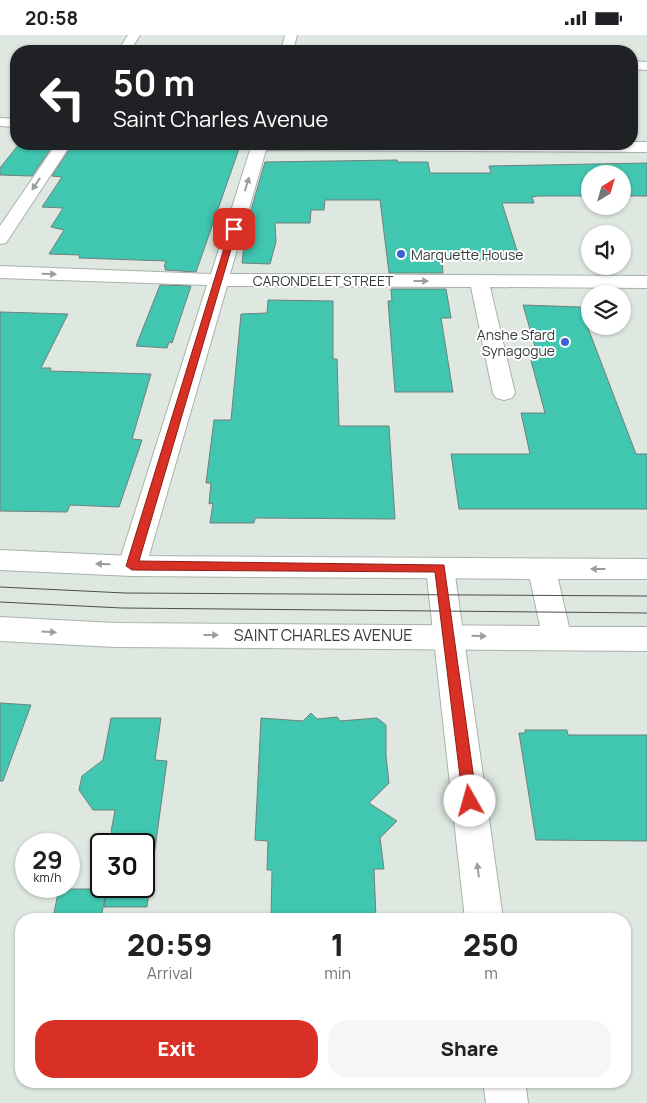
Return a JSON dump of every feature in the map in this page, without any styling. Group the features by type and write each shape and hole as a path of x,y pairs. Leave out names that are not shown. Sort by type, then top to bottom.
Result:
{"street":[{"path":"0,239 59,150"},
{"path":"132,566 257,150"},
{"name":"CARONDELET STREET","path":"0,272 218,279 647,282"},
{"path":"478,281 504,393"},
{"path":"0,560 132,566 647,569"},
{"path":"440,568 483,913"},
{"path":"542,569 557,637"},
{"name":"SAINT CHARLES AVENUE","path":"0,629 115,635 449,636 647,639"},
{"path":"505,1088 507,1103"}],"building":[{"path":"14,150 50,150 32,176 0,175 0,168"},
{"path":"69,150 239,150 196,272 165,270 166,261 79,258 80,255 49,254 64,230 51,227 63,208 42,207 62,177 52,176"},
{"path":"397,160 398,162 428,162 430,173 491,173 489,166 647,163 647,196 631,196 631,165 581,165 581,196 538,196 532,197 534,203 502,203 520,260 442,260 443,273 389,273 380,200 325,200 324,210 311,210 310,223 275,223 276,242 270,264 242,263 246,227 265,162"},
{"path":"160,285 191,286 172,343 169,342 167,348 136,346"},
{"path":"391,289 446,289 451,318 441,318 453,392 395,392 388,301 392,301"},
{"path":"268,300 333,301 333,359 337,359 339,426 389,426 395,519 255,518 254,523 210,523 213,503 209,504 211,483 206,483 214,420 231,420 241,314 267,313"},
{"path":"523,305 580,307 581,335 591,335 636,454 647,454 647,509 459,509 451,454 530,454 521,413 545,413 530,357 538,357"},
{"path":"0,312 68,314 41,368 51,368 50,371 151,374 132,439 142,440 119,507 70,505 67,512 0,511"},
{"path":"0,703 31,705 3,781 0,781"},
{"path":"311,713 317,719 337,717 340,721 377,718 386,725 386,756 389,783 369,803 397,821 380,838 384,869 374,869 376,913 271,913 272,870 267,870 268,841 255,840 261,718 303,721"},
{"path":"111,718 161,718 155,760 167,761 155,849 155,833 112,833 115,810 93,810 79,790 82,776 103,760"},
{"path":"525,730 567,730 568,735 647,735 647,841 536,840 519,733 525,733"},
{"path":"80,889 90,889 90,898 105,898 102,913 54,913 57,898 80,898"},
{"path":"105,898 148,898 147,907 104,907"}],"tram line":[{"path":"0,587 125,593 647,596"},
{"path":"0,602 122,608 647,613"}],"place":[{"name":"Marquette House","path":"401,254"},
{"name":"Anshe Sfard Synagogue","path":"565,342"}],"route":[{"path":"234,229 132,566 440,568 470,801"}]}
